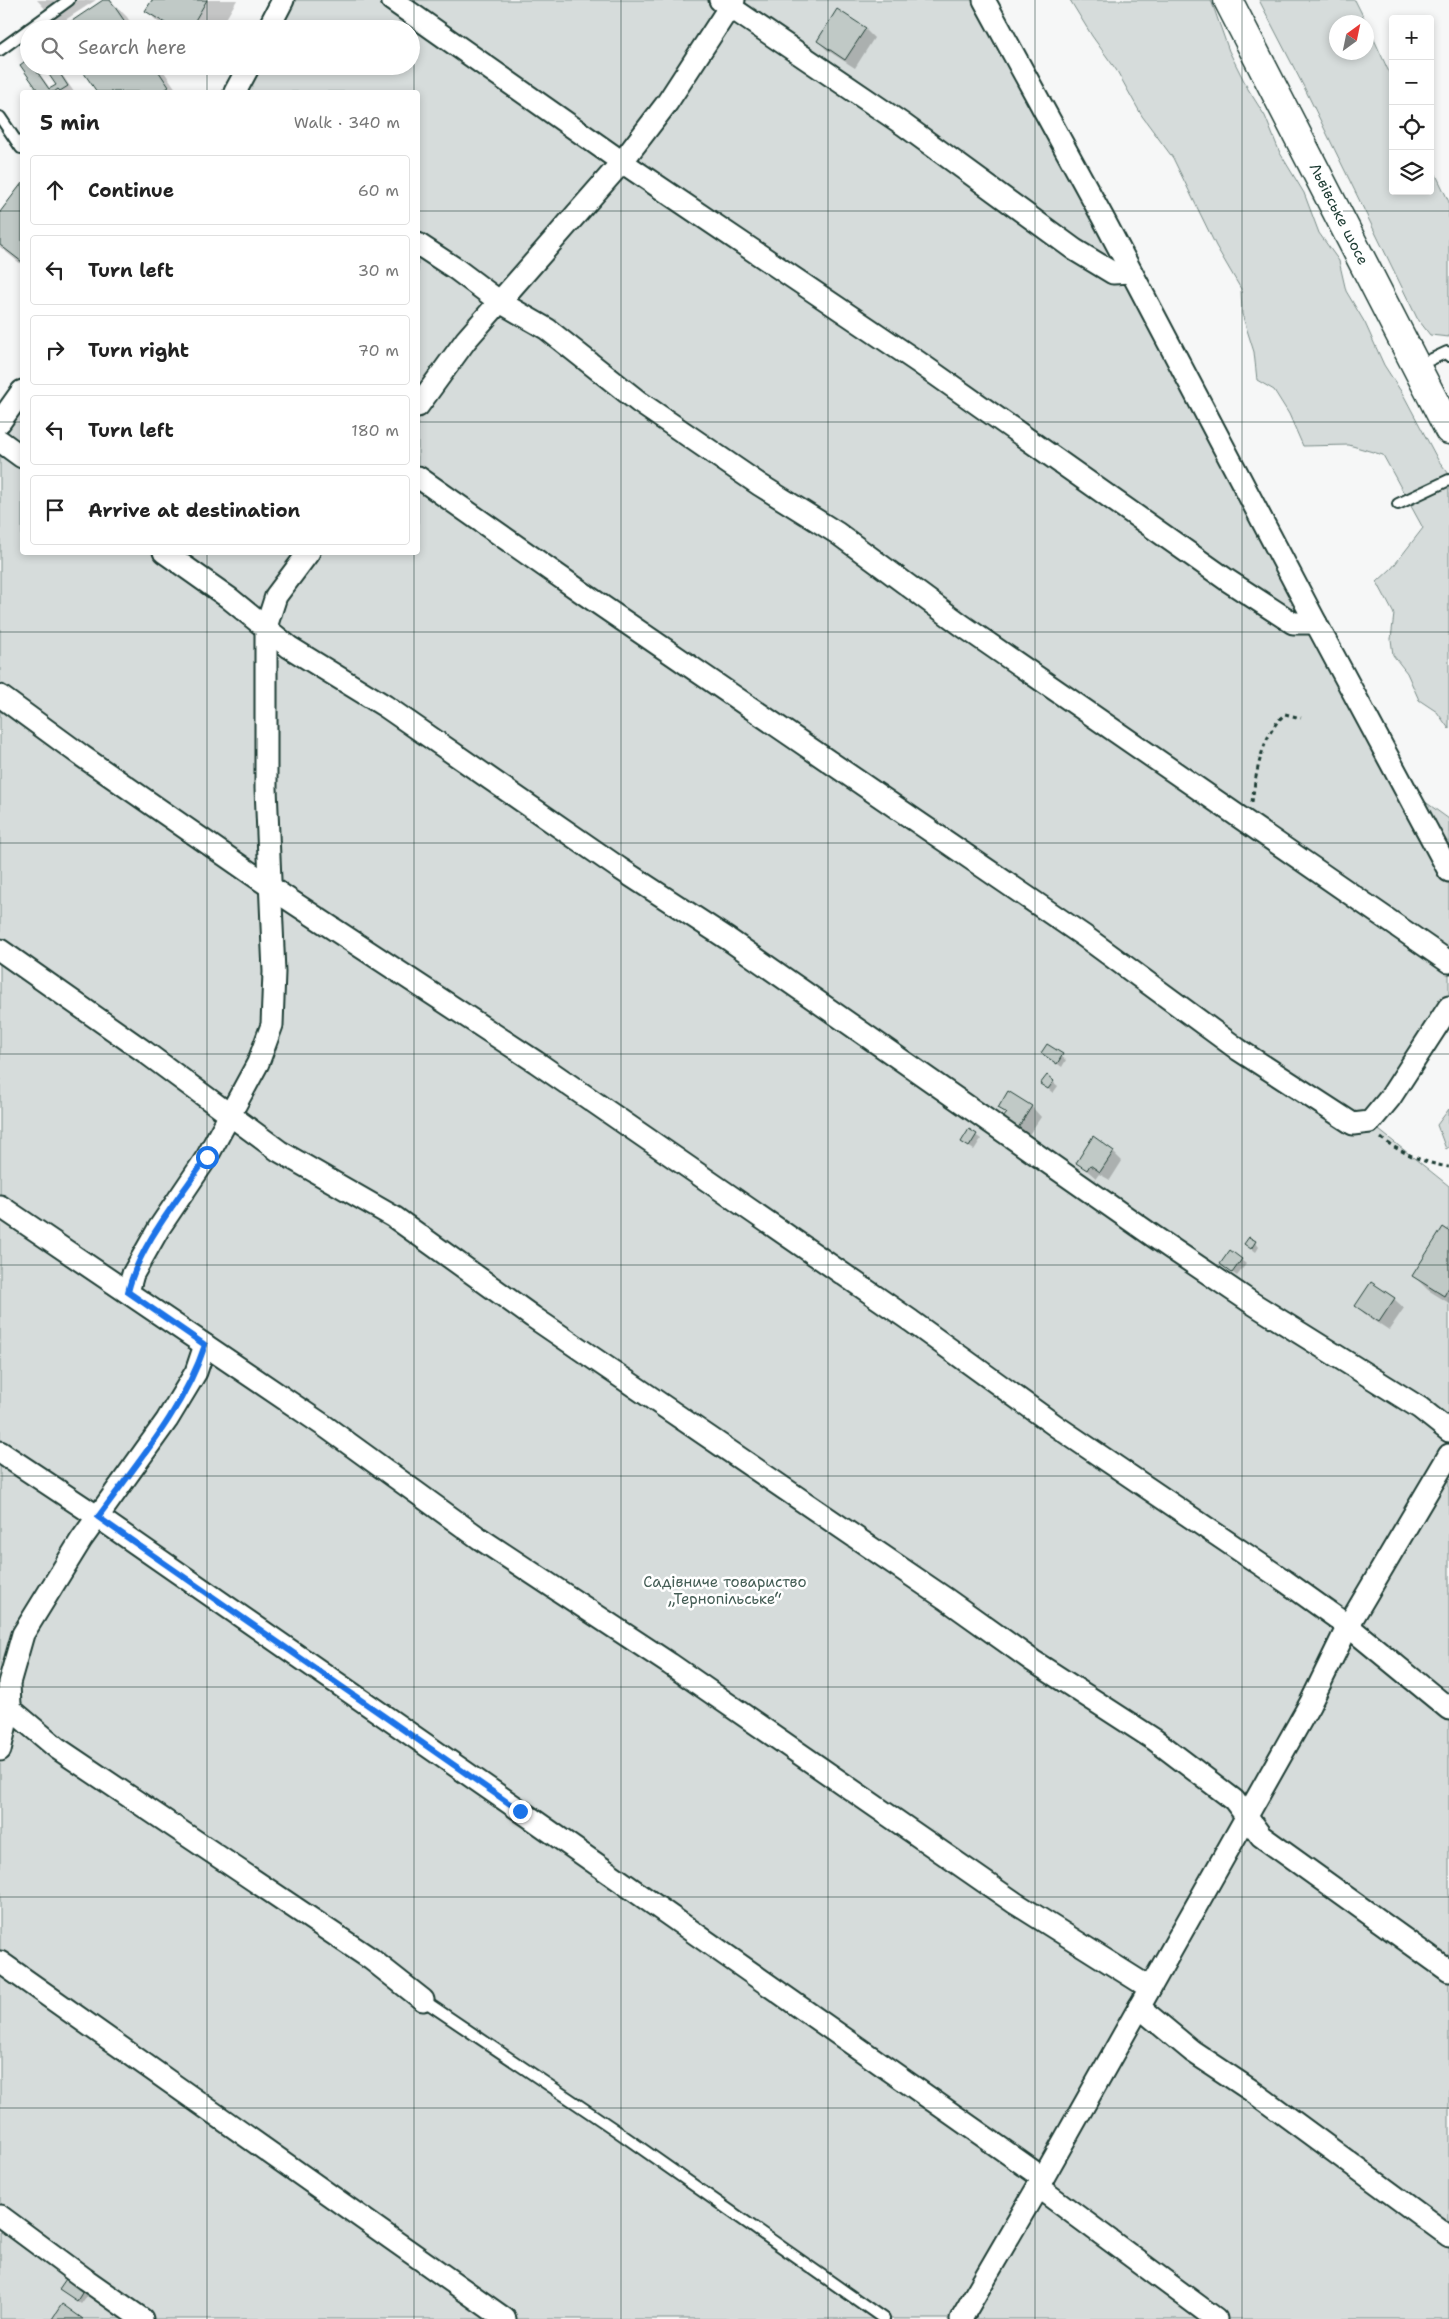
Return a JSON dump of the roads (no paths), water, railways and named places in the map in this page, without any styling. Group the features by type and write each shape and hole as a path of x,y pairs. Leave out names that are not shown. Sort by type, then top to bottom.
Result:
{"highway":[{"name":"Львівське шосе","path":"1228,0 1418,366 1449,430"}],"street":[{"path":"273,20 283,0"},
{"path":"392,0 622,162 918,362 1227,580 1293,623 1316,623"},
{"path":"984,0 1131,272 1449,871"},
{"path":"420,403 466,340 622,162 667,103 728,2 904,125 1075,250 1113,273 1131,272"},
{"path":"235,90 244,75"},
{"path":"420,245 500,302 547,329 639,402 760,485 837,533 963,626 1250,825 1294,853 1449,962"},
{"path":"0,422 20,394"},
{"path":"0,441 20,456"},
{"path":"420,478 583,593 1076,930 1239,1050 1353,1124 1370,1122 1390,1098 1449,1007"},
{"path":"168,555 266,627 289,647 385,706 620,868 728,939 1156,1238 1252,1303 1420,1408 1449,1431"},
{"path":"128,1292 132,1274 159,1228 207,1157 258,1063 272,1025 274,972 266,788 266,627 276,596 306,555"},
{"path":"0,696 82,756 270,886 536,1062 911,1321 1056,1426 1277,1575 1348,1626 1449,1708"},
{"path":"0,950 279,1151 394,1217 533,1317 946,1599 1032,1661 1155,1740 1234,1800 1261,1836 1449,1971"},
{"path":"0,1206 326,1427 479,1538 686,1675 1015,1903 1150,1988"},
{"path":"0,1750 9,1682 23,1634 98,1517 167,1420 196,1372 205,1345"},
{"path":"0,1452 98,1517 1041,2182 1216,2319"},
{"path":"961,2319 1041,2182 1310,1704 1348,1626 1449,1455"},
{"path":"5,1703 57,1748 371,1960 423,2000"},
{"path":"0,1962 505,2319"},
{"path":"1139,2007 1192,2051 1252,2091 1449,2236"},
{"path":"0,2216 142,2319"}],"lane":[{"path":"41,20 69,0"},
{"path":"0,50 20,36"},
{"path":"0,117 20,147"},
{"path":"1418,366 1447,352 1449,356"},
{"path":"1398,504 1449,480"},
{"path":"423,2000 611,2126 884,2319"}],"park label":[{"name":"Садівниче товариство „Тернопільське“","path":"725,1590"}]}
